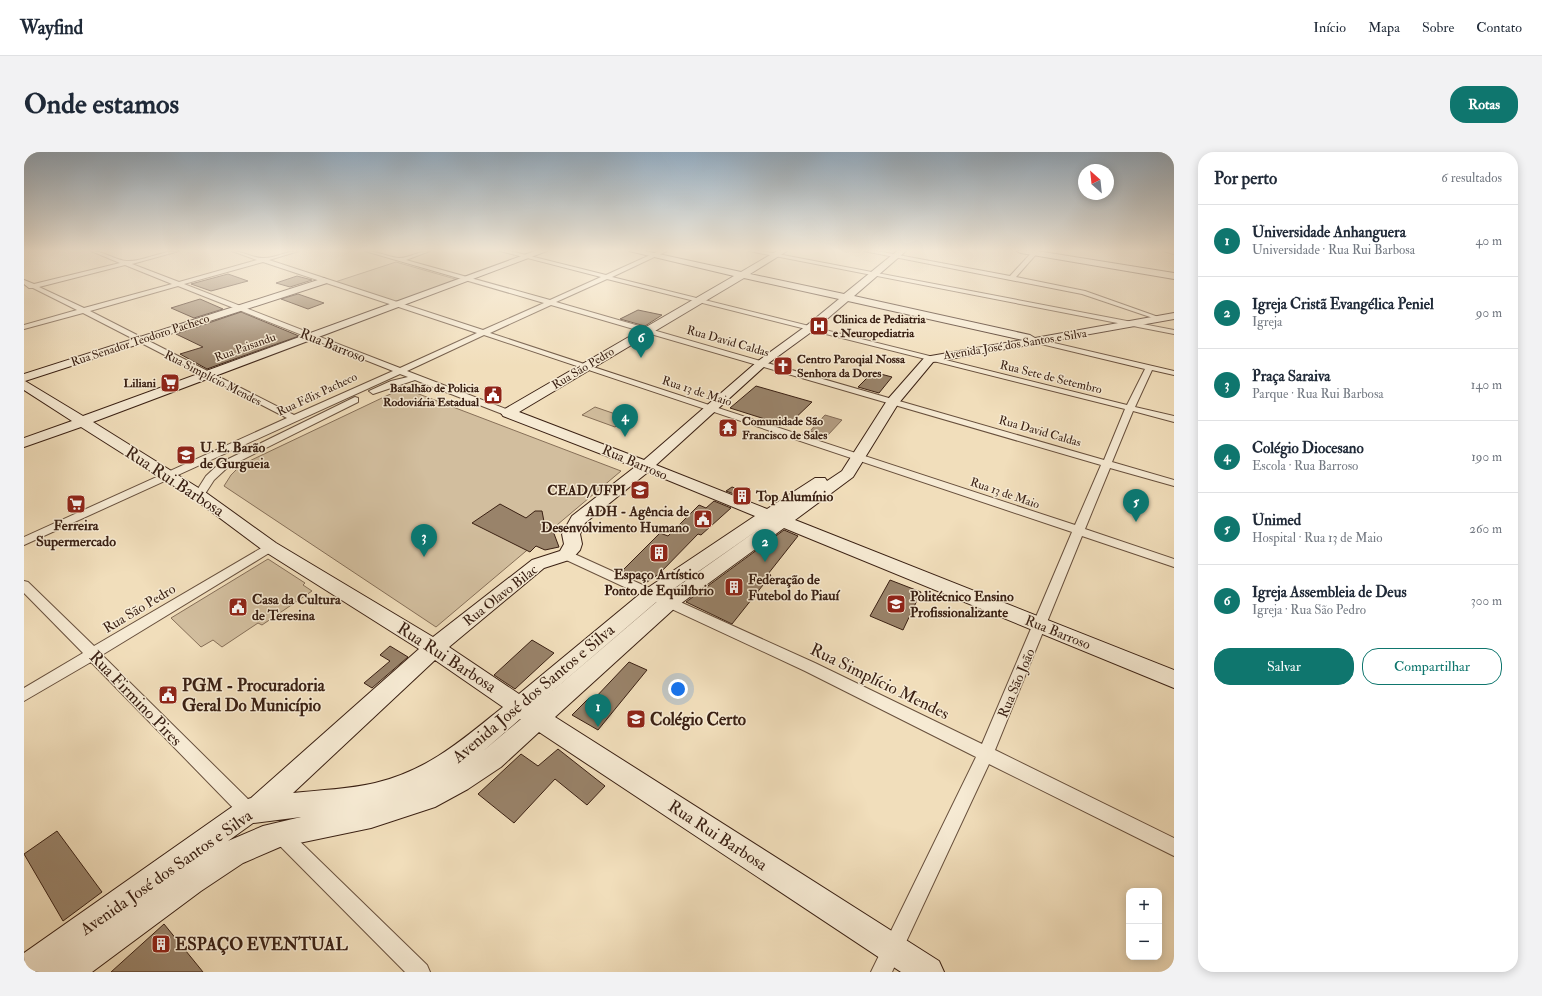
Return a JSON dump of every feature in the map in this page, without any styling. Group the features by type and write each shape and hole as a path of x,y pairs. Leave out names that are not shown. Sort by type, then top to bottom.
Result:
{"street":[{"name":"Rua Simplício Mendes","path":"41,289 295,419"},
{"path":"24,327 159,289"},
{"name":"Rua Barroso","path":"192,289 645,467 1174,678"},
{"name":"Rua Senador Teodoro Pacheco","path":"24,378 298,289"},
{"name":"Rua 13 de Maio","path":"349,289 961,490 1174,563"},
{"name":"Rua Paisandu","path":"24,443 441,289"},
{"name":"Rua David Caldas","path":"505,289 1174,483"},
{"name":"Rua Félix Pacheco","path":"24,541 579,289"},
{"name":"Rua Sete de Setembro","path":"656,289 929,359 1174,419"},
{"name":"Rua São Pedro","path":"508,413 584,366 718,289"},
{"path":"806,289 1174,372"},
{"path":"566,555 571,550 573,544 571,534 578,520 645,467 762,363 810,328 856,289"},
{"path":"949,289 1174,332"},
{"path":"1069,289 1083,292 1161,318"},
{"name":"Avenida José dos Santos e Silva","path":"24,972 254,810 352,799 375,795 403,786 428,776 529,712 661,598 775,519 858,457 893,402 929,359 1040,341 1174,316"},
{"name":"Rua São João","path":"886,960 985,754 1080,531 1130,408 1150,367"},
{"path":"199,495 210,478 224,464 382,387 416,377"},
{"name":"Rua Rui Barbosa","path":"24,384 199,495 270,547 434,648 529,712 886,960 928,972"},
{"name":"Rua São Pedro","path":"24,696 270,547"},
{"name":"Rua Simplício Mendes","path":"566,555 810,668 1174,847"},
{"name":"Rua Olavo Bilac","path":"254,810 434,648 538,564 566,555"},
{"name":"Rua Firmino Pires","path":"24,585 254,810"},
{"name":"Avenida José dos Santos e Silva","path":"66,972 185,885 227,857 263,839 371,815 426,798 459,781 492,759 529,712"},
{"path":"280,834 420,972"}],"shaded area":[{"path":"351,289 439,289 397,304"},
{"path":"403,388 621,471 436,627 224,486 231,475 241,465"},
{"path":"595,407 627,418 615,427 582,415"},
{"path":"825,415 842,420 827,436 810,431"},
{"name":"Casa da Cultura de Teresina","path":"268,559 305,583 303,585 312,591 262,625 258,623 222,647 213,640 201,647 171,618"}],"building":[{"path":"298,294 324,303 308,309 281,299"},
{"path":"200,299 223,309 194,318 171,308"},
{"path":"638,310 662,315 645,326 620,319"},
{"path":"241,312 299,336 207,369 180,354 203,347 176,334"},
{"path":"873,372 892,377 879,393 858,387"},
{"path":"756,386 812,402 787,426 730,408"},
{"path":"732,487 747,492 742,497 726,491"},
{"path":"714,501 731,508 701,535 698,534 659,574 647,582 622,571 660,533 668,536 699,505 706,508"},
{"path":"500,504 526,518 535,511 542,511 545,527 553,531 559,547 545,550 536,546 530,552 472,523"},
{"name":"Federação de Futebol do Piauí","path":"784,530 798,536 768,574 771,575 732,624 686,602"},
{"name":"Politécnico Ensino Profissionalizante","path":"890,580 921,592 903,630 870,616"},
{"path":"532,640 554,653 515,689 494,675"},
{"path":"390,646 408,657 372,688 364,683 390,661 380,655"},
{"path":"629,662 647,670 598,730 572,715 589,698 593,700"},
{"path":"558,749 605,786 587,805 555,779 514,823 478,794 521,754 538,766"},
{"path":"57,831 102,892 63,921 24,854"},
{"name":"ESPAÇO EVENTUAL","path":"164,924 203,972 111,972"}],"place":[{"name":"Clinica de Pediatria e Neuropediatria","path":"819,326"},
{"name":"Igreja Assembleia de Deus","path":"641,358"},
{"name":"Centro Paroqial Nossa Senhora da Dores","path":"783,366"},
{"name":"Liliani","path":"170,383"},
{"name":"Batalhão de Policia Rodoviária Estadual","path":"493,395"},
{"name":"Comunidade São Francisco de Sales","path":"728,428"},
{"name":"Colégio Diocesano","path":"625,437"},
{"name":"U. E. Barão de Gurgueia","path":"186,455"},
{"name":"CEAD/UFPI","path":"640,490"},
{"name":"Top Alumínio","path":"742,496"},
{"name":"Ferreira Supermercado","path":"76,504"},
{"name":"ADH - Agência de Desenvolvimento Humano","path":"703,519"},
{"name":"Unimed","path":"1136,522"},
{"name":"Espaço Artístico Ponto de Equilíbrio","path":"659,553"},
{"name":"Praça Saraiva","path":"424,557"},
{"name":"Igreja Cristã Evangélica Peniel","path":"765,562"},
{"name":"Federação de Futebol do Piauí","path":"734,587"},
{"name":"Politécnico Ensino Profissionalizante","path":"896,604"},
{"name":"Casa da Cultura de Teresina","path":"238,607"},
{"name":"PGM - Procuradoria Geral Do Município","path":"168,695"},
{"name":"Colégio Certo","path":"636,719"},
{"name":"Universidade Anhanguera","path":"598,727"},
{"name":"ESPAÇO EVENTUAL","path":"161,944"}]}
